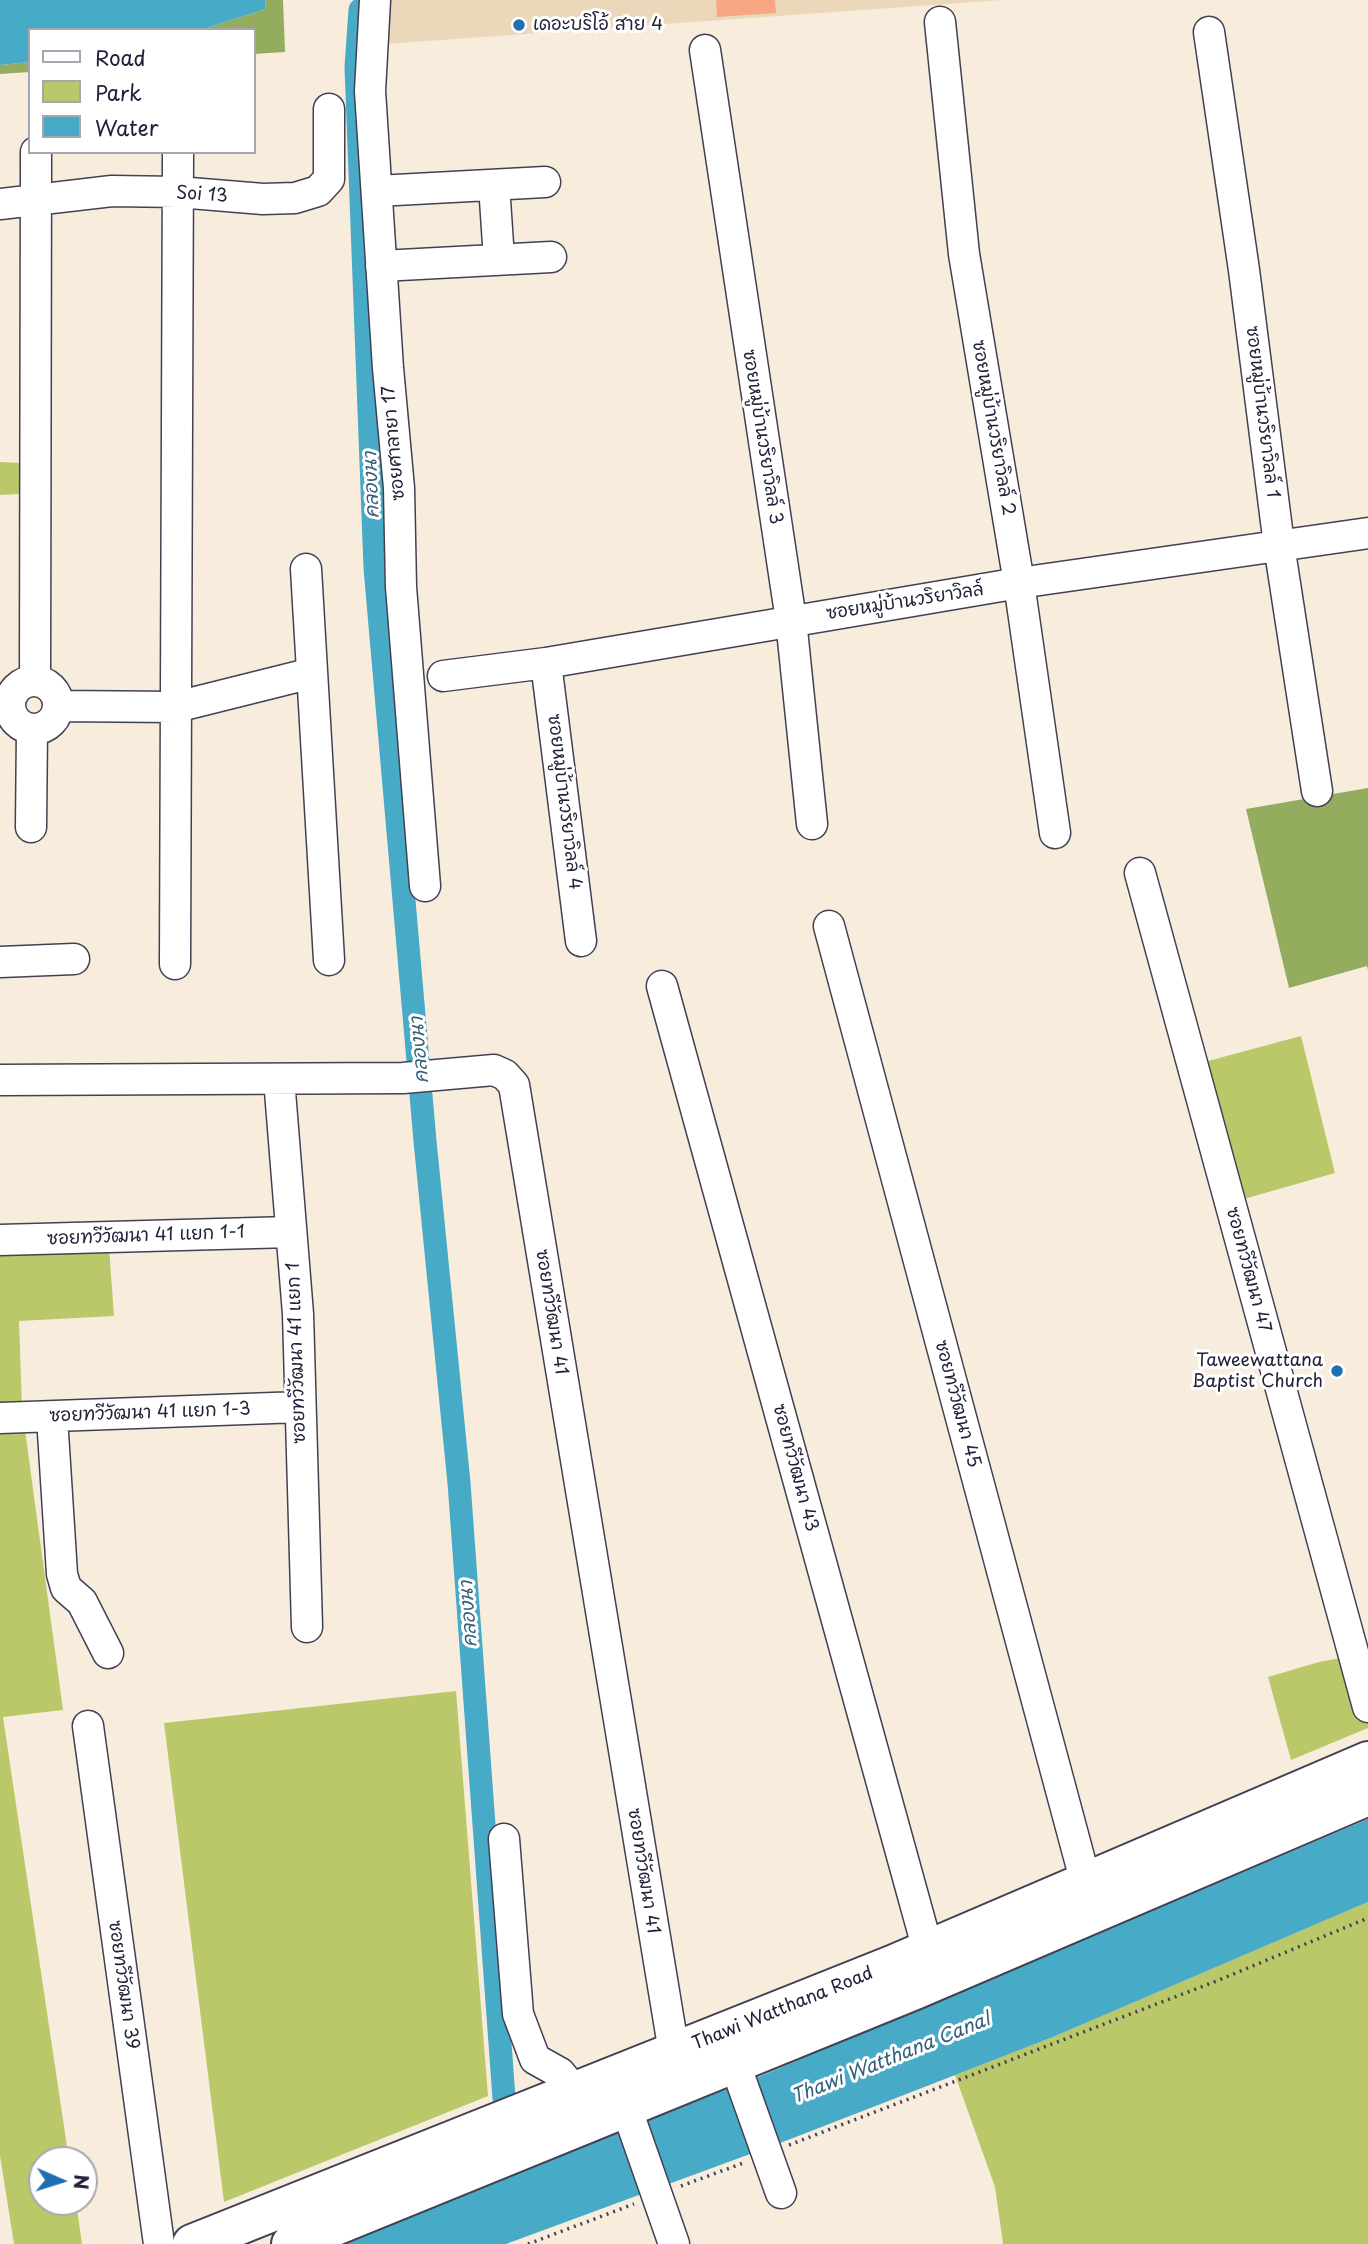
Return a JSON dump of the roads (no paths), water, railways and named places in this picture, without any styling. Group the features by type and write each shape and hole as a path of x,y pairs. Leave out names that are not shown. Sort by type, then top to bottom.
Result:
{"main road":[{"name":"Thawi Watthana Road","path":"192,2244 928,1950 1368,1761"},
{"name":"Thawi Watthana Road","path":"291,2244 630,2118 739,2074 1368,1796"}],"street":[{"name":"ซอยศาลายา 17","path":"375,0 370,91 399,488 401,587 425,886"},
{"name":"ซอยหมู่บ้านวริยาวิลล์ 2","path":"940,22 964,254 1019,583 1055,833"},
{"name":"ซอยหมู่บ้านวริยาวิลล์ 1","path":"1209,32 1244,270 1279,545 1317,791"},
{"name":"ซอยหมู่บ้านวริยาวิลล์ 3","path":"705,50 791,620 812,824"},
{"name":"Soi 13","path":"0,204 112,191 178,192 263,199 295,198 318,191 329,179 329,109"},
{"path":"35,680 36,154"},
{"path":"175,964 178,154"},
{"path":"377,191 545,182"},
{"path":"494,185 499,259"},
{"path":"382,265 551,257"},
{"name":"ซอยหมู่บ้านวริยาวิลล์","path":"443,676 546,663 1019,583 1368,533"},
{"path":"306,569 329,960"},
{"name":"ซอยหมู่บ้านวริยาวิลล์ 4","path":"546,663 581,941"},
{"path":"58,706 176,707 312,673"},
{"path":"35,680 49,685 58,698 58,706 53,721 32,729 17,723 5,708 19,685 35,680"},
{"path":"31,827 32,729"},
{"name":"ซอยทวีวัฒนา 47","path":"1140,873 1368,1707"},
{"name":"ซอยทวีวัฒนา 45","path":"830,926 1086,1882"},
{"path":"0,962 74,960"},
{"name":"ซอยทวีวัฒนา 43","path":"662,986 928,1950"},
{"name":"ซอยทวีวัฒนา 41","path":"0,1080 403,1079 494,1070 505,1075 514,1085 674,2052"},
{"name":"ซอยทวีวัฒนา 41 แยก 1","path":"279,1079 298,1325 307,1626"},
{"name":"ซอยทวีวัฒนา 41 แยก 1-1","path":"0,1240 291,1232"},
{"name":"ซอยทวีวัฒนา 41 แยก 1-3","path":"0,1418 300,1407"},
{"path":"52,1417 62,1574 66,1588 82,1602 108,1653"},
{"name":"ซอยทวีวัฒนา 39","path":"88,1726 159,2244"},
{"path":"504,1839 521,2024 534,2059 560,2073 575,2091"},
{"path":"739,2074 781,2193"},
{"path":"630,2118 674,2244"}],"water":[{"path":"0,0 265,0 266,9 206,28 28,28 28,62 0,65"},
{"name":"Thawi Watthana Canal","path":"1368,1819 1368,1902 1053,2037 788,2140 506,2244 327,2244 756,2078"}],"waterway":[{"name":"คลองนา","path":"360,10 356,67 375,568 425,1141 459,1483 504,2098"}],"place":[{"name":"เดอะบริโอ้ สาย 4","path":"519,25"},
{"name":"Taweewattana Baptist Church","path":"1337,1371"}]}
